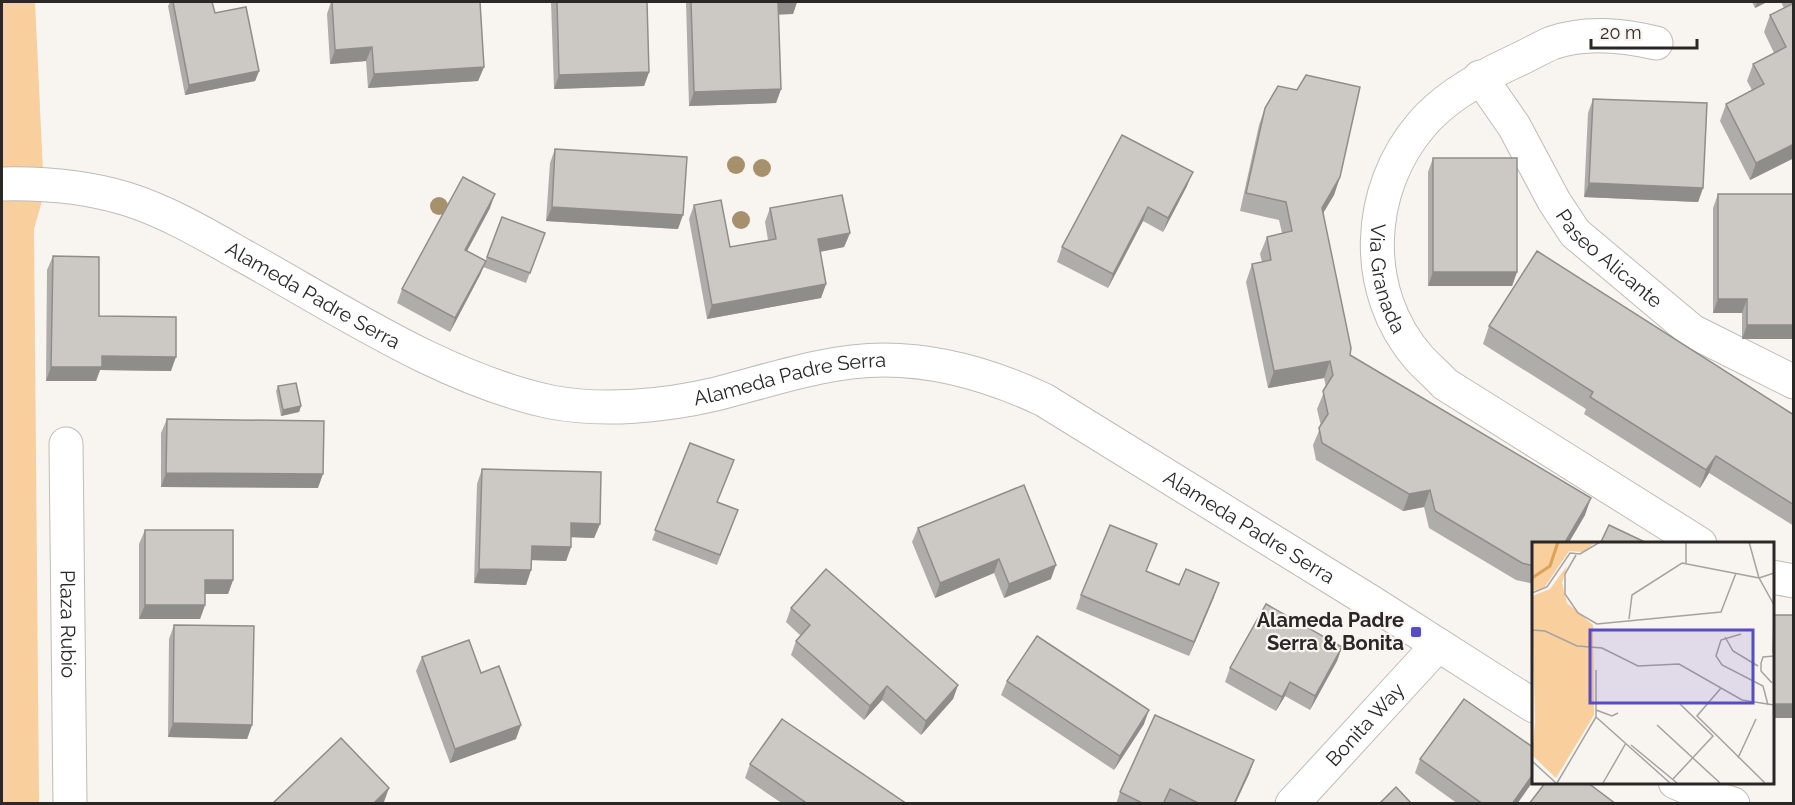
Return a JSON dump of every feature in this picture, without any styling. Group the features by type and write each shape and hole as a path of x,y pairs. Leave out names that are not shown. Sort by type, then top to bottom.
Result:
{"street":[{"name":"Via Granada","path":"1656,43 1621,35 1587,36 1553,43 1480,77 1433,112 1422,124 1395,164 1382,199 1376,236 1377,255 1383,292 1397,326 1418,358 1445,384 1697,542"},
{"name":"Paseo Alicante","path":"1480,77 1514,126 1554,201 1575,233 1692,331 1794,382"},
{"name":"Alameda Padre Serra","path":"2,184 68,187 94,191 147,207 182,221 362,323 432,359 500,388 556,403 627,406 673,403 794,373 883,360 928,363 1010,384 1044,400 1532,705"},
{"name":"Plaza Rubio","path":"66,444 70,804"},
{"path":"1774,577 1794,581"},
{"name":"Bonita Way","path":"1292,804 1438,645"},
{"path":"1678,784 1733,804"}],"shaded area":[{"path":"2,2 35,2 44,194 34,229 39,803 2,804"}],"building":[{"path":"173,2 212,2 215,13 246,7 259,71 189,85"},
{"path":"332,2 480,2 484,67 374,74 372,47 335,50"},
{"path":"557,2 647,2 649,72 559,75"},
{"path":"691,2 778,2 781,89 694,92"},
{"path":"1794,3 1794,144 1756,163 1726,104 1764,84 1753,64 1786,47 1770,15"},
{"path":"1306,75 1360,87 1340,177 1322,208 1351,348 1350,355 1591,498 1565,542 1532,542 1532,566 1522,563 1435,511 1430,490 1409,494 1322,443 1319,428 1328,414 1323,391 1333,375 1330,361 1274,371 1252,264 1271,260 1267,237 1292,231 1286,202 1246,193 1265,108 1278,86 1297,90"},
{"path":"1593,99 1707,103 1703,188 1589,183"},
{"path":"1122,135 1193,172 1168,218 1148,207 1113,274 1062,247"},
{"path":"555,149 687,157 683,215 552,207"},
{"path":"1433,158 1517,158 1517,272 1433,272"},
{"path":"463,177 495,194 465,250 486,261 455,318 402,289"},
{"path":"1718,194 1794,194 1794,325 1747,325 1747,299 1718,299"},
{"path":"842,195 850,233 818,239 826,284 712,305 694,205 721,200 730,247 776,239 770,208"},
{"path":"502,217 545,233 530,273 487,257"},
{"path":"1537,251 1794,415 1794,505 1716,456 1706,470 1590,397 1593,392 1489,326"},
{"path":"53,256 99,257 99,316 176,317 176,357 102,356 102,367 51,367"},
{"path":"296,383 301,406 283,410 278,386"},
{"path":"167,419 324,421 323,474 166,473"},
{"path":"690,443 734,460 717,502 738,510 720,555 655,530"},
{"path":"482,469 601,472 600,524 571,523 571,547 532,546 531,570 479,569"},
{"path":"1024,485 1056,565 1009,584 999,559 940,583 918,528"},
{"path":"1110,525 1157,544 1146,571 1179,585 1186,569 1219,583 1194,642 1081,595"},
{"path":"1609,525 1645,542 1601,542"},
{"path":"145,530 233,530 233,580 205,580 205,605 145,605"},
{"path":"826,569 958,685 926,721 887,686 870,706 796,641 810,625 791,608"},
{"path":"1266,604 1342,647 1315,696 1290,682 1282,697 1230,668"},
{"path":"1774,615 1794,615 1794,704 1774,704"},
{"path":"174,625 254,626 252,725 173,723"},
{"path":"1037,636 1149,710 1120,756 1007,681"},
{"path":"469,640 481,673 499,666 521,725 455,749 422,657"},
{"path":"1464,699 1532,747 1532,776 1512,804 1483,804 1420,759"},
{"path":"1155,715 1254,760 1234,804 1200,804 1170,789 1163,804 1144,804 1120,792"},
{"path":"782,719 907,804 808,804 750,764"},
{"path":"341,738 389,788 373,804 272,804"},
{"path":"1544,784 1589,784 1616,804 1529,804"},
{"path":"1396,787 1412,804 1379,804"}],"place":[{"name":"Alameda Padre Serra & Bonita","path":"1416,632"}]}
